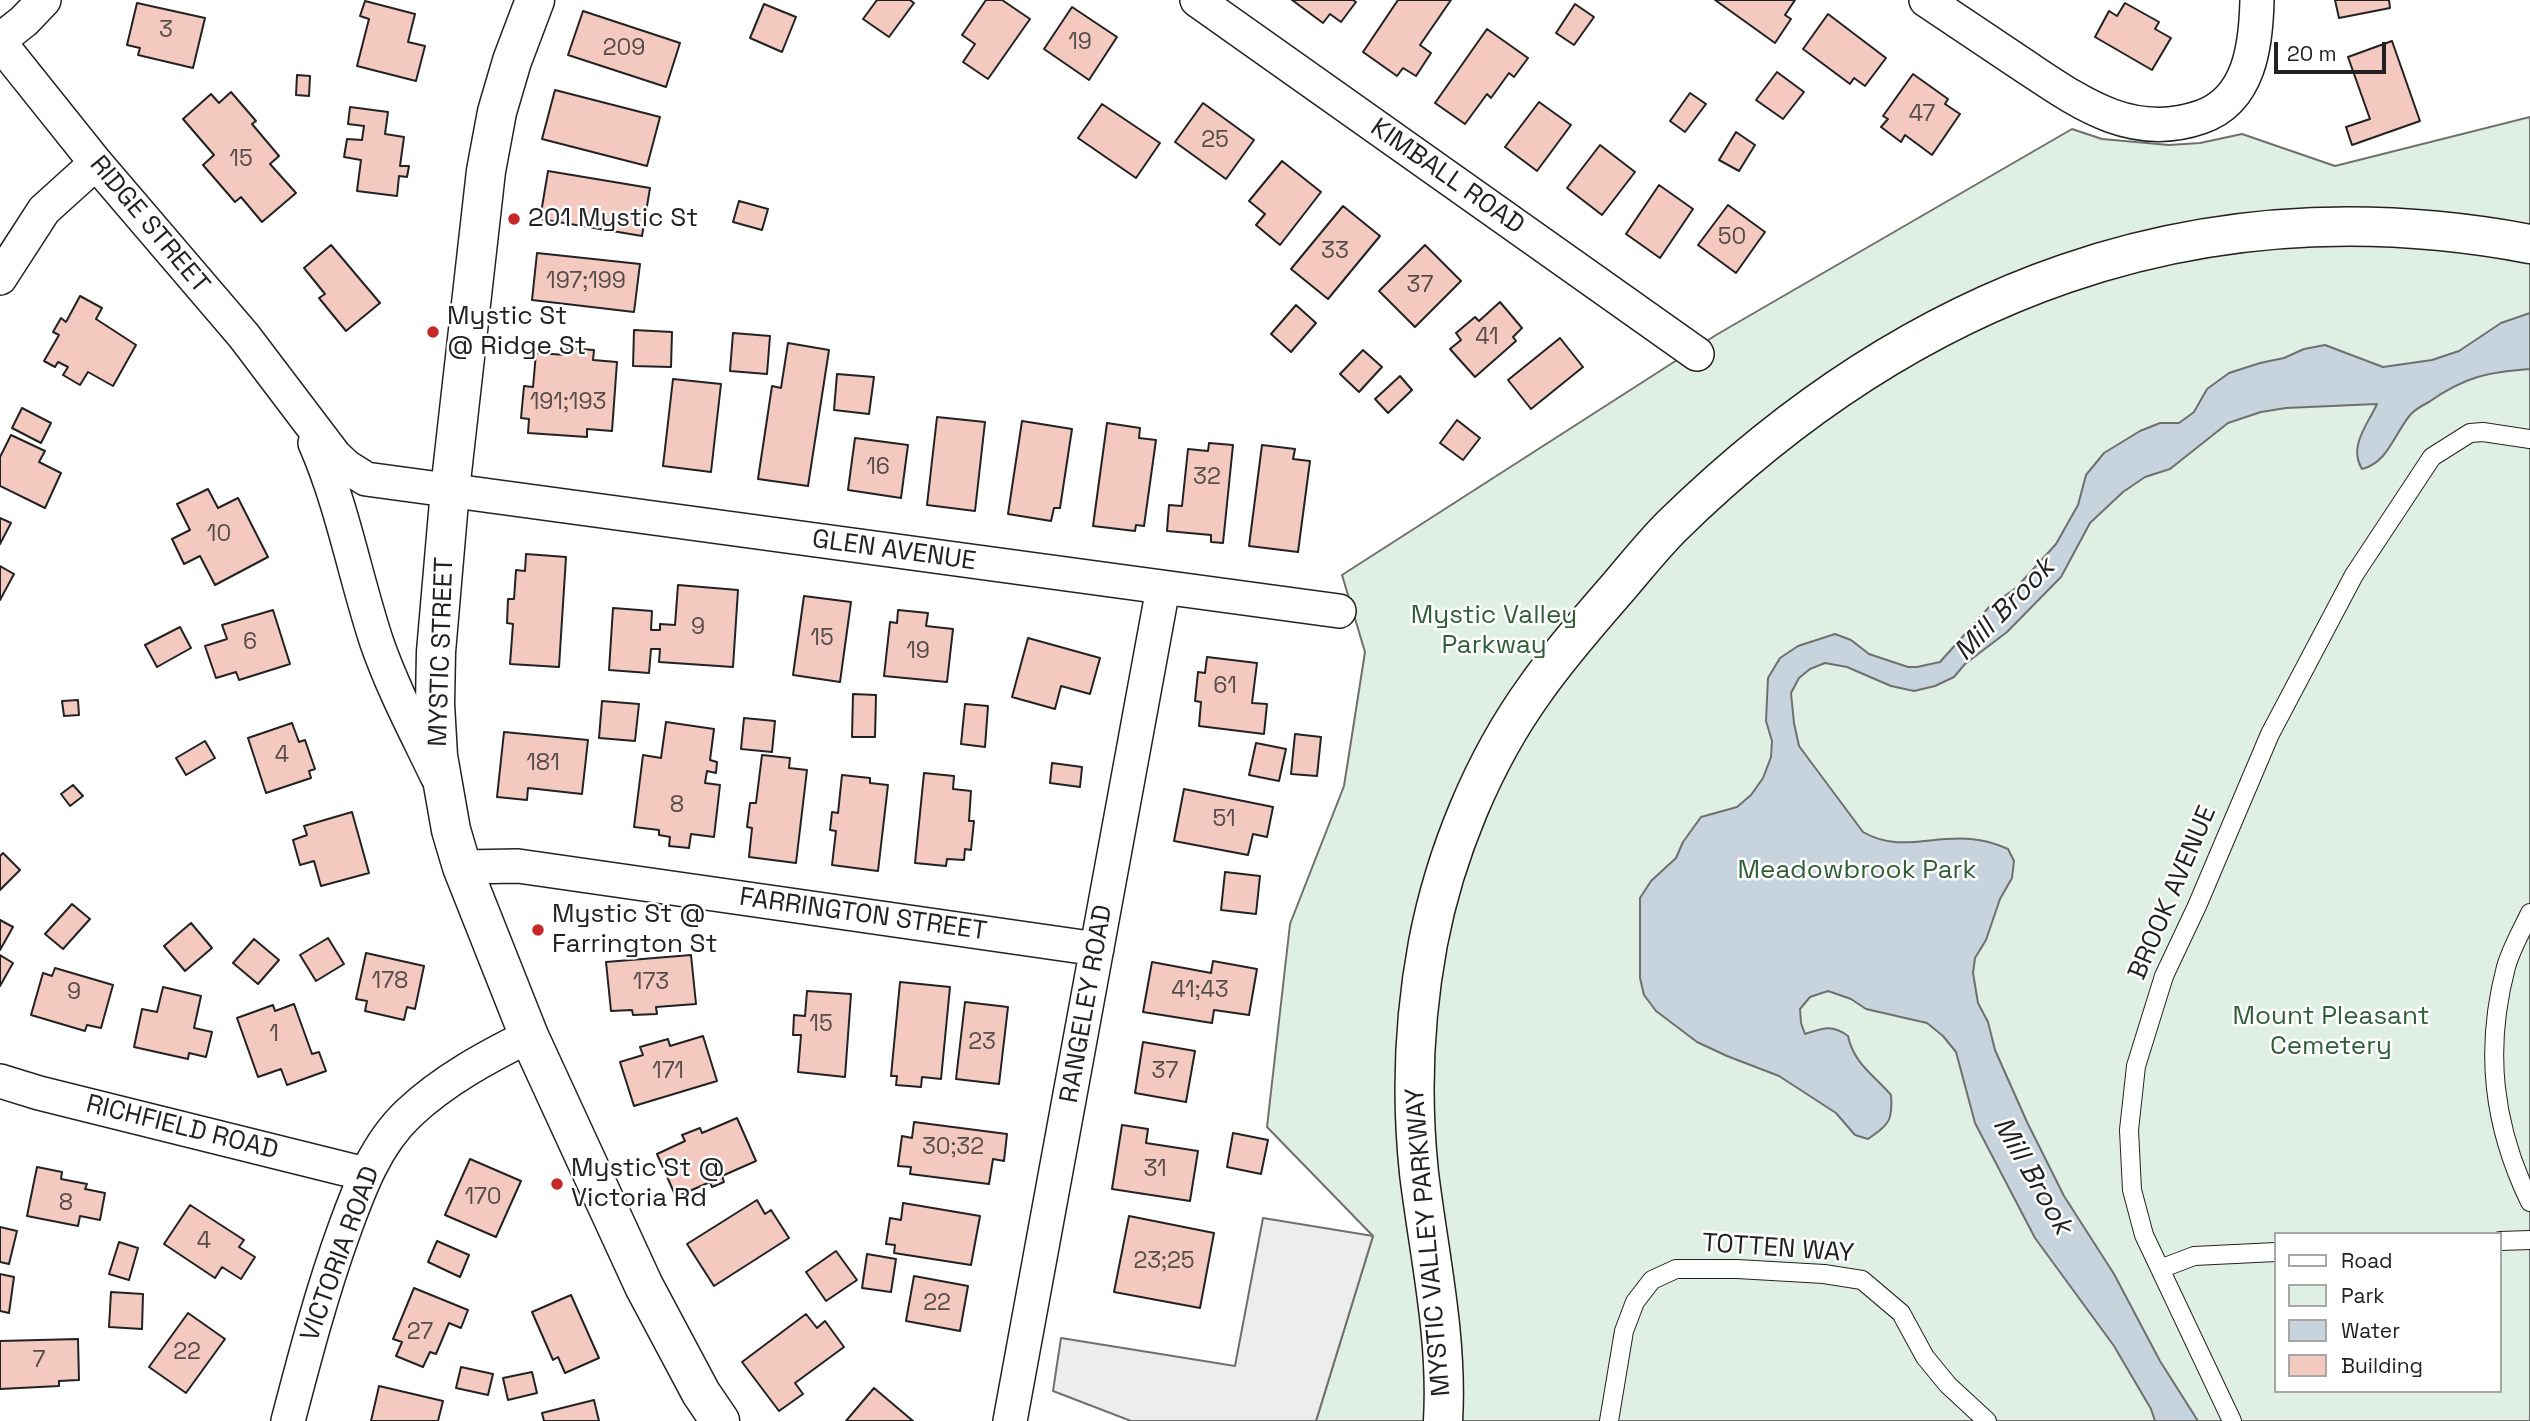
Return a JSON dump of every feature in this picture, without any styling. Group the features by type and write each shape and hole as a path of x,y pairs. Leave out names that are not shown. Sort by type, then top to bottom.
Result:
{"main road":[{"name":"MYSTIC STREET","path":"535,0 512,61 497,113 486,171 450,490 436,652 438,756 461,867 529,1036 644,1286 689,1373 720,1421"},
{"name":"MYSTIC VALLEY PARKWAY","path":"1443,1421 1445,1387 1440,1330 1414,1116 1420,1000 1428,943 1441,889 1477,790 1534,690 1603,604 1670,528 1794,419 1856,375 1923,335 1993,301 2057,276 2169,245 2253,231 2305,227 2411,228 2530,244"}],"street":[{"path":"0,41 44,0"},
{"name":"KIMBALL ROAD","path":"1197,0 1697,355"},
{"path":"1926,0 2072,97 2101,113 2132,122 2160,125 2187,122 2210,114 2230,101 2243,81 2252,54 2256,30 2256,0"},
{"name":"RIDGE STREET","path":"0,41 96,163 228,318 335,456 359,475 374,481 450,490"},
{"path":"0,278 44,210 96,163"},
{"name":"RIDGE STREET","path":"298,405 338,502 376,641 393,686 444,793"},
{"name":"GLEN AVENUE","path":"450,490 1339,611"},
{"name":"RANGELEY ROAD","path":"1010,1421 1163,588"},
{"name":"FARRINGTON STREET","path":"461,867 518,866 1097,949"},
{"name":"VICTORIA ROAD","path":"288,1421 324,1287 365,1174 408,1113 457,1075 529,1036"},
{"name":"RICHFIELD ROAD","path":"0,1081 38,1093 365,1174"}],"lane":[{"name":"BROOK AVENUE","path":"2232,1421 2144,1235 2132,1190 2129,1130 2136,1066 2164,976 2270,734 2354,575 2432,457 2470,433 2483,432 2530,439"},
{"path":"2530,913 2506,965 2492,1039 2497,1102 2514,1169 2530,1202"},
{"path":"2502,1241 2530,1240"},
{"path":"2160,1269 2194,1255 2274,1252"},
{"name":"TOTTEN WAY","path":"1609,1421 1624,1331 1635,1302 1652,1280 1676,1269 1737,1269 1824,1273 1862,1280 1901,1313 1933,1366 1948,1385 1987,1421"}],"green space":[{"path":"2530,117 2530,1421 1316,1421 1373,1236 1267,1127 1290,924 1344,786 1365,652 1342,575 1716,335 2072,129 2102,139 2169,145 2200,143 2242,134 2335,166"}],"shaded area":[{"path":"1263,1218 1373,1236 1316,1421 1131,1421 1053,1391 1061,1338 1235,1366"}],"water":[{"name":"Mill Brook","path":"2530,313 2530,369 2501,372 2465,381 2420,407 2405,421 2385,454 2371,466 2362,469 2357,452 2361,435 2377,404 2286,408 2261,412 2228,423 2170,469 2145,477 2123,492 2090,523 2061,577 2007,632 1965,664 1954,677 1935,686 1914,691 1891,686 1847,667 1825,663 1810,669 1799,678 1791,693 1799,746 1863,832 1876,838 1903,842 1957,838 1981,840 2008,849 2014,861 2012,878 2000,899 1986,940 1975,958 1973,973 1978,1003 1988,1022 1995,1050 2027,1122 2064,1196 2114,1274 2160,1361 2198,1421 2155,1421 2151,1409 2114,1346 2035,1238 1975,1123 1956,1052 1943,1036 1927,1023 1866,1009 1851,999 1828,991 1810,997 1800,1009 1805,1034 1827,1028 1848,1036 1860,1062 1891,1095 1890,1116 1885,1125 1868,1139 1855,1135 1836,1113 1779,1076 1697,1042 1656,1011 1644,995 1640,978 1640,898 1651,881 1676,858 1683,842 1701,817 1737,807 1751,795 1763,778 1771,757 1772,741 1766,721 1768,678 1780,658 1798,646 1835,634 1851,640 1869,654 1908,667 1940,662 1990,606 2016,588 2056,544 2078,505 2086,475 2104,453 2140,431 2160,423 2179,423 2194,412 2207,389 2229,373 2325,345 2383,367 2432,360 2459,351 2501,323"}],"building":[{"path":"877,0 910,0 914,3 889,37 863,19"},
{"path":"986,0 1002,0 1030,19 988,79 963,62 975,44 962,35"},
{"path":"1292,0 1356,2 1341,22 1330,14 1323,23"},
{"path":"1398,0 1451,0 1420,45 1431,53 1416,76 1403,68 1397,76 1363,52"},
{"path":"1715,0 1795,0 1785,15 1791,19 1775,43"},
{"path":"2335,0 2389,0 2390,8 2339,18"},
{"path":"365,1 415,14 408,42 425,46 416,81 357,66 369,19 360,16"},
{"path":"137,3 205,18 193,68 138,55 140,48 127,45"},
{"path":"2125,3 2159,22 2155,29 2171,38 2152,70 2095,37 2109,11 2117,16"},
{"path":"764,4 796,17 782,52 750,38"},
{"path":"1575,4 1594,17 1574,45 1556,33"},
{"path":"1072,7 1117,37 1089,80 1044,49"},
{"path":"583,11 680,43 666,87 568,55"},
{"path":"1828,14 1886,58 1865,86 1854,78 1850,84 1803,49"},
{"path":"1487,29 1528,58 1514,77 1509,73 1491,98 1487,94 1465,124 1435,103"},
{"path":"2392,41 2420,121 2352,145 2346,127 2370,119 2348,57"},
{"path":"1777,72 1804,92 1783,119 1756,100"},
{"path":"1913,74 1948,99 1945,104 1960,114 1932,155 1905,135 1901,142 1881,127 1888,119 1883,116"},
{"path":"297,75 310,76 309,96 296,95"},
{"path":"555,90 660,117 647,166 542,139"},
{"path":"231,92 256,121 252,124 279,156 270,164 296,193 262,222 241,197 235,202 203,165 214,155 183,119 211,94 219,103"},
{"path":"1690,93 1706,104 1685,132 1670,121"},
{"path":"1539,102 1571,125 1537,171 1505,147"},
{"path":"1203,103 1254,140 1226,179 1175,142"},
{"path":"1102,104 1160,143 1136,178 1078,138"},
{"path":"350,107 388,112 385,134 404,137 400,166 409,166 407,177 399,176 397,196 357,191 361,160 344,157 347,139 362,140 364,126 348,124"},
{"path":"1736,132 1755,145 1739,171 1719,160"},
{"path":"1600,145 1635,172 1602,215 1567,188"},
{"path":"1282,161 1321,192 1280,245 1256,225 1265,214 1249,201"},
{"path":"548,171 650,188 642,236 540,219"},
{"path":"1659,185 1693,209 1660,258 1626,234"},
{"path":"739,201 768,209 762,230 733,222"},
{"path":"1728,205 1765,232 1736,273 1698,245"},
{"path":"1343,206 1380,236 1328,299 1291,269"},
{"path":"331,245 380,303 346,331 319,298 325,294 304,268"},
{"path":"1425,245 1461,281 1415,327 1379,291"},
{"path":"537,253 640,264 634,312 532,300"},
{"path":"80,296 102,308 96,319 136,345 113,386 88,372 80,385 63,375 68,367 58,362 55,367 44,361 59,335 53,332 61,318 66,322"},
{"path":"1500,302 1522,328 1513,337 1516,341 1475,377 1450,349 1461,340 1456,333 1475,317 1479,321"},
{"path":"1296,305 1316,323 1291,352 1271,334"},
{"path":"634,330 672,332 671,367 633,366"},
{"path":"733,333 770,336 767,374 730,371"},
{"path":"1560,338 1583,367 1531,409 1508,380"},
{"path":"788,343 829,350 808,486 758,479 772,386 781,388"},
{"path":"567,348 594,350 593,360 617,362 612,431 587,429 587,437 528,433 529,419 521,418 524,386 533,387 536,353 567,355"},
{"path":"1363,350 1382,367 1359,392 1340,374"},
{"path":"837,374 874,377 869,414 834,410"},
{"path":"1400,376 1412,390 1388,413 1375,399"},
{"path":"673,379 721,384 711,472 663,466"},
{"path":"22,408 51,423 41,443 12,428"},
{"path":"937,417 985,422 975,511 927,505"},
{"path":"1457,420 1480,438 1463,460 1440,443"},
{"path":"1022,421 1072,429 1060,508 1054,508 1051,521 1008,514"},
{"path":"1107,423 1140,428 1139,438 1156,440 1144,526 1136,525 1135,531 1093,526"},
{"path":"11,435 45,451 39,462 61,473 45,508 0,486 0,457"},
{"path":"855,438 908,445 901,498 848,490"},
{"path":"1209,443 1233,445 1223,543 1211,542 1211,535 1167,531 1169,505 1182,506 1188,449 1208,451"},
{"path":"1262,445 1295,449 1293,459 1310,461 1298,552 1249,546"},
{"path":"208,489 218,508 238,498 268,557 215,585 200,556 184,564 172,539 190,530 177,504"},
{"path":"0,518 11,523 0,544"},
{"path":"526,554 566,557 559,667 510,664 513,624 507,623 508,599 514,599 516,570 525,571"},
{"path":"0,566 14,574 0,600"},
{"path":"678,585 738,590 733,667 659,662 660,649 651,649 649,673 609,670 613,608 652,611 651,630 660,630 660,624 675,625"},
{"path":"804,596 851,602 840,682 793,675"},
{"path":"273,610 290,664 239,680 236,672 216,678 205,646 227,639 222,625"},
{"path":"898,610 928,613 926,626 953,629 947,682 884,676 890,622 897,623"},
{"path":"180,627 191,648 157,667 145,645"},
{"path":"1028,638 1100,658 1090,694 1061,686 1055,709 1012,697"},
{"path":"1207,657 1257,663 1252,703 1267,704 1264,734 1199,726 1201,702 1195,701 1198,672 1205,673"},
{"path":"853,694 876,695 875,737 852,737"},
{"path":"78,700 79,715 64,716 62,701"},
{"path":"602,701 639,704 635,741 599,738"},
{"path":"965,704 988,706 985,747 961,744"},
{"path":"744,718 775,721 772,752 741,749"},
{"path":"666,722 714,729 710,760 717,762 716,773 707,771 705,783 720,785 714,837 691,834 689,848 669,846 670,837 659,835 659,830 634,827 643,755 661,758"},
{"path":"292,723 299,742 305,740 315,769 309,771 311,778 266,793 248,738"},
{"path":"504,732 588,740 582,794 528,788 527,800 497,797"},
{"path":"1295,734 1321,737 1317,776 1291,774"},
{"path":"205,741 215,758 186,775 176,758"},
{"path":"1256,743 1286,749 1279,781 1249,775"},
{"path":"762,755 790,758 789,768 807,770 796,863 749,857 752,828 747,827 750,803 756,803"},
{"path":"1052,763 1082,767 1080,787 1050,783"},
{"path":"924,773 954,776 953,789 971,791 969,821 974,821 971,850 965,849 964,860 947,859 946,866 915,863"},
{"path":"842,775 870,778 870,783 888,785 878,871 832,865 836,831 830,830 832,812 838,813"},
{"path":"73,785 83,796 70,806 61,794"},
{"path":"1184,789 1273,807 1267,837 1253,834 1248,855 1174,841"},
{"path":"352,812 369,873 321,886 314,861 300,865 293,840 307,835 304,826"},
{"path":"3,853 20,870 0,890 0,856"},
{"path":"1225,872 1260,876 1256,914 1221,910"},
{"path":"72,904 90,919 63,949 45,934"},
{"path":"0,920 13,927 0,950"},
{"path":"191,923 212,948 185,971 164,946"},
{"path":"328,938 344,964 316,981 300,955"},
{"path":"254,939 279,960 258,984 233,963"},
{"path":"366,953 424,966 415,1009 407,1007 404,1020 365,1011 367,1001 356,999"},
{"path":"0,955 13,963 0,986"},
{"path":"691,955 696,1004 656,1007 657,1014 633,1015 632,1010 611,1011 606,962"},
{"path":"1213,961 1257,969 1249,1015 1214,1010 1212,1023 1143,1012 1152,962 1211,973"},
{"path":"55,968 113,985 101,1028 87,1025 85,1031 31,1015 43,973 52,976"},
{"path":"900,982 950,987 941,1079 922,1077 921,1087 896,1085 897,1076 891,1076"},
{"path":"163,987 201,996 194,1028 212,1032 206,1057 189,1053 188,1059 134,1047 142,1009 157,1012"},
{"path":"807,991 851,994 845,1077 798,1072 801,1035 793,1035 794,1015 805,1016"},
{"path":"965,1002 1008,1007 999,1084 956,1079"},
{"path":"294,1004 312,1054 319,1052 326,1071 287,1085 281,1069 258,1077 237,1018 273,1005 275,1011"},
{"path":"703,1036 717,1081 634,1106 620,1062 643,1055 640,1047 668,1039 670,1046"},
{"path":"1143,1042 1195,1051 1186,1102 1135,1093"},
{"path":"737,1118 756,1161 722,1176 724,1182 712,1187 710,1182 676,1197 657,1154 685,1141 682,1135 700,1128 702,1133"},
{"path":"914,1122 1007,1134 1004,1161 993,1159 989,1184 910,1174 911,1167 898,1166 902,1136 912,1138"},
{"path":"1122,1125 1148,1129 1146,1143 1198,1151 1190,1201 1112,1189"},
{"path":"1233,1133 1268,1140 1261,1174 1227,1167"},
{"path":"470,1159 521,1181 496,1237 445,1215"},
{"path":"37,1167 62,1172 61,1179 87,1184 85,1189 105,1193 100,1220 80,1216 78,1226 27,1216"},
{"path":"757,1200 765,1214 771,1210 789,1238 714,1286 687,1244"},
{"path":"903,1203 980,1216 971,1265 894,1253 895,1245 886,1244 890,1218 901,1220"},
{"path":"190,1205 244,1240 239,1247 255,1257 241,1279 222,1267 215,1278 164,1244"},
{"path":"1129,1216 1214,1233 1200,1308 1114,1292"},
{"path":"0,1227 17,1231 9,1264 0,1262"},
{"path":"437,1241 469,1255 460,1277 428,1262"},
{"path":"119,1242 138,1248 129,1280 109,1274"},
{"path":"836,1251 857,1280 826,1301 806,1272"},
{"path":"867,1254 896,1259 891,1292 862,1288"},
{"path":"0,1274 14,1277 9,1313 0,1311"},
{"path":"914,1276 968,1286 960,1331 906,1321"},
{"path":"414,1288 468,1310 461,1328 449,1323 436,1354 430,1352 423,1367 396,1356 402,1342 393,1339"},
{"path":"111,1292 143,1294 142,1329 109,1327"},
{"path":"571,1295 599,1358 565,1373 558,1357 553,1360 532,1312"},
{"path":"188,1313 225,1339 186,1393 149,1367"},
{"path":"806,1314 817,1328 825,1321 844,1347 795,1383 803,1394 779,1411 742,1362"},
{"path":"78,1339 79,1380 59,1381 59,1386 0,1389 0,1341"},
{"path":"461,1367 493,1374 488,1395 456,1388"},
{"path":"532,1372 537,1393 508,1400 503,1378"},
{"path":"379,1386 443,1401 438,1421 371,1421"},
{"path":"874,1388 913,1421 846,1421"},
{"path":"594,1400 599,1421 544,1421 542,1413"}],"place":[{"name":"201 Mystic St","path":"514,219"},
{"name":"Mystic St @ Ridge St","path":"433,332"},
{"name":"Mystic St @ Farrington St","path":"538,930"},
{"name":"Mystic St @ Victoria Rd","path":"557,1184"}],"park label":[{"name":"Mystic Valley Parkway","path":"1494,631"},
{"name":"Meadowbrook Park","path":"1857,871"},
{"name":"Mount Pleasant Cemetery","path":"2331,1032"}]}
